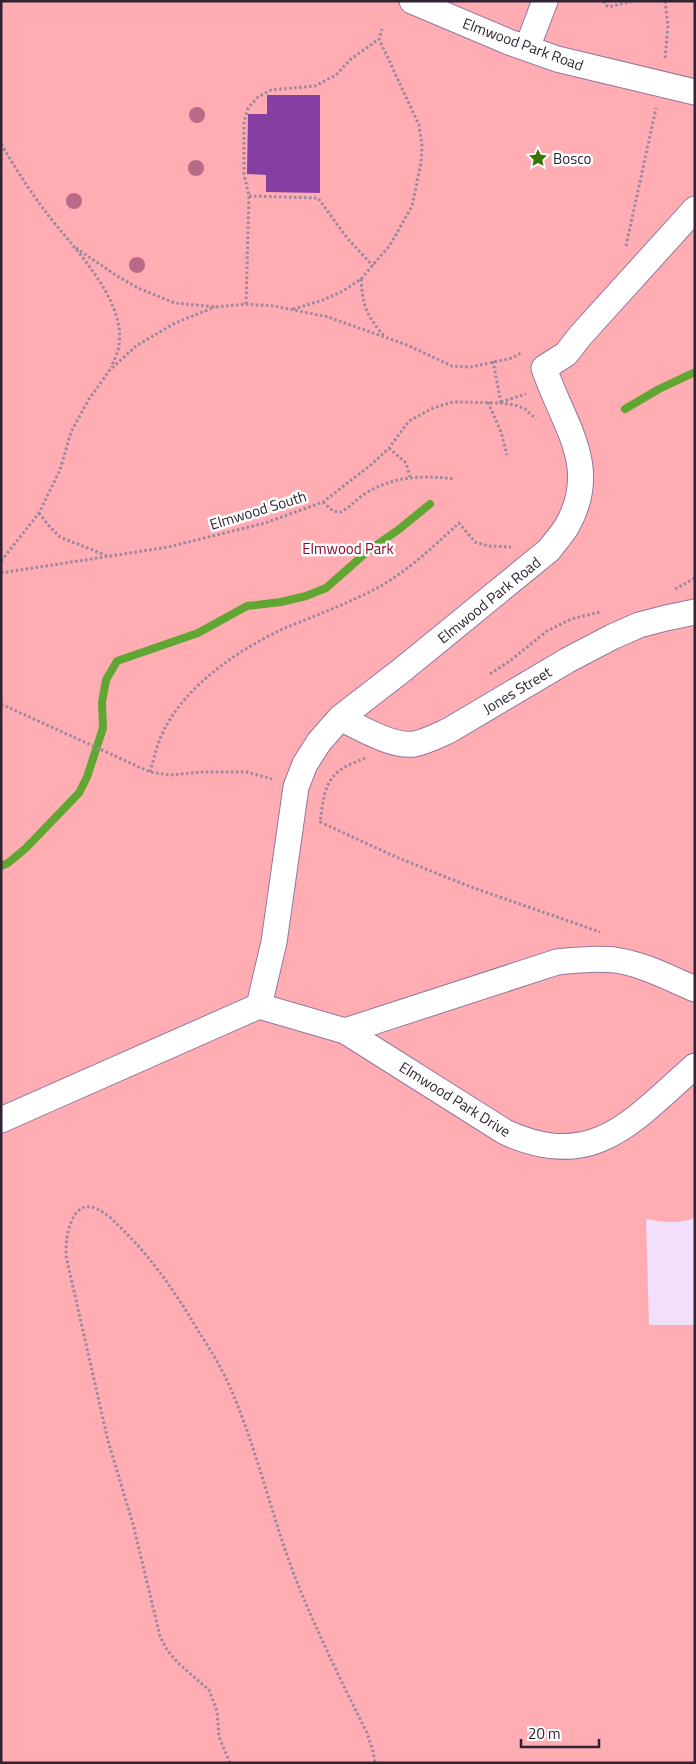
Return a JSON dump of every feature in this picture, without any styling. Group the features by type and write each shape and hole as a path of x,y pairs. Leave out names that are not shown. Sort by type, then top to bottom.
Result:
{"street":[{"name":"Elmwood Park Road","path":"412,1 527,48 566,61 695,92"},
{"path":"527,48 545,1"},
{"name":"Elmwood Park Road","path":"259,1006 276,933 296,787 306,764 319,742 340,718 549,550 567,527 577,506 582,473 574,440 544,368 566,354 580,336 695,209"},
{"name":"Jones Street","path":"340,718 396,742 413,744 448,732 568,660 612,637 639,625 695,612"},
{"path":"345,1031 557,962 584,959 615,960 641,967 695,989"},
{"path":"1,1120 259,1006"},
{"name":"Elmwood Park Drive","path":"259,1006 345,1031 505,1132 521,1140 546,1146 582,1145 611,1135 626,1126 695,1066"}],"path":[{"path":"604,1 605,5 608,6 633,1"},
{"path":"664,67 668,37 665,1"},
{"path":"246,304 249,196 244,174 244,122 248,108 258,97 271,90 315,86 336,75 351,59 379,39 382,29"},
{"path":"292,309 323,300 361,279 390,246 412,206 421,163 422,145 419,126 379,39"},
{"path":"625,249 654,115"},
{"path":"1,144 19,174 46,212 76,248 101,284 115,310 119,330 119,346 110,370"},
{"path":"249,196 318,198 347,238 373,266"},
{"path":"76,248 138,288 175,302 216,307 246,304 292,309 328,317 406,345 452,366 472,366 512,358 529,349"},
{"path":"361,279 365,310 371,322 385,338"},
{"path":"1,561 39,513 60,470 71,432 89,400 110,370 136,346 176,323 216,307"},
{"path":"493,362 501,403"},
{"name":"Elmwood South","path":"1,573 168,547 265,523 323,502 372,464 389,448 410,421 433,408 453,402 488,402 515,405 525,410 537,420"},
{"path":"488,402 501,432 507,455"},
{"path":"389,448 406,463 410,477"},
{"path":"323,502 333,511 341,512 374,489 410,477 430,476 454,480"},
{"path":"39,513 60,537 110,557"},
{"path":"150,772 163,732 182,703 209,675 247,650 284,629 338,607 380,586 421,559 459,523 475,542 488,546 513,547"},
{"path":"1,704 150,772 170,775 226,772"},
{"path":"324,796 320,822 396,857 471,887 604,933"},
{"path":"230,1763 219,1737 217,1711 209,1690 178,1664 160,1636 133,1524 108,1441 66,1256 69,1225 77,1211 88,1206 98,1208 110,1216 147,1254 171,1286 229,1384 253,1448 289,1562 318,1632 367,1733 375,1763"}],"green space":[{"name":"Elmwood Park","path":"1,1 695,1 695,1218 671,1222 646,1219 649,1325 695,1325 695,1763 1,1763"}],"building":[{"path":"267,95 320,95 320,193 266,192 266,175 247,174 248,114 267,114"}],"waterway":[{"path":"625,409 659,389 695,372"},
{"path":"1,866 8,863 26,848 79,793 87,777 103,728 102,702 106,680 117,661 198,633 247,606 281,602 306,596 326,588 368,551 430,504"}],"place":[{"name":"Bosco","path":"538,158"}]}
